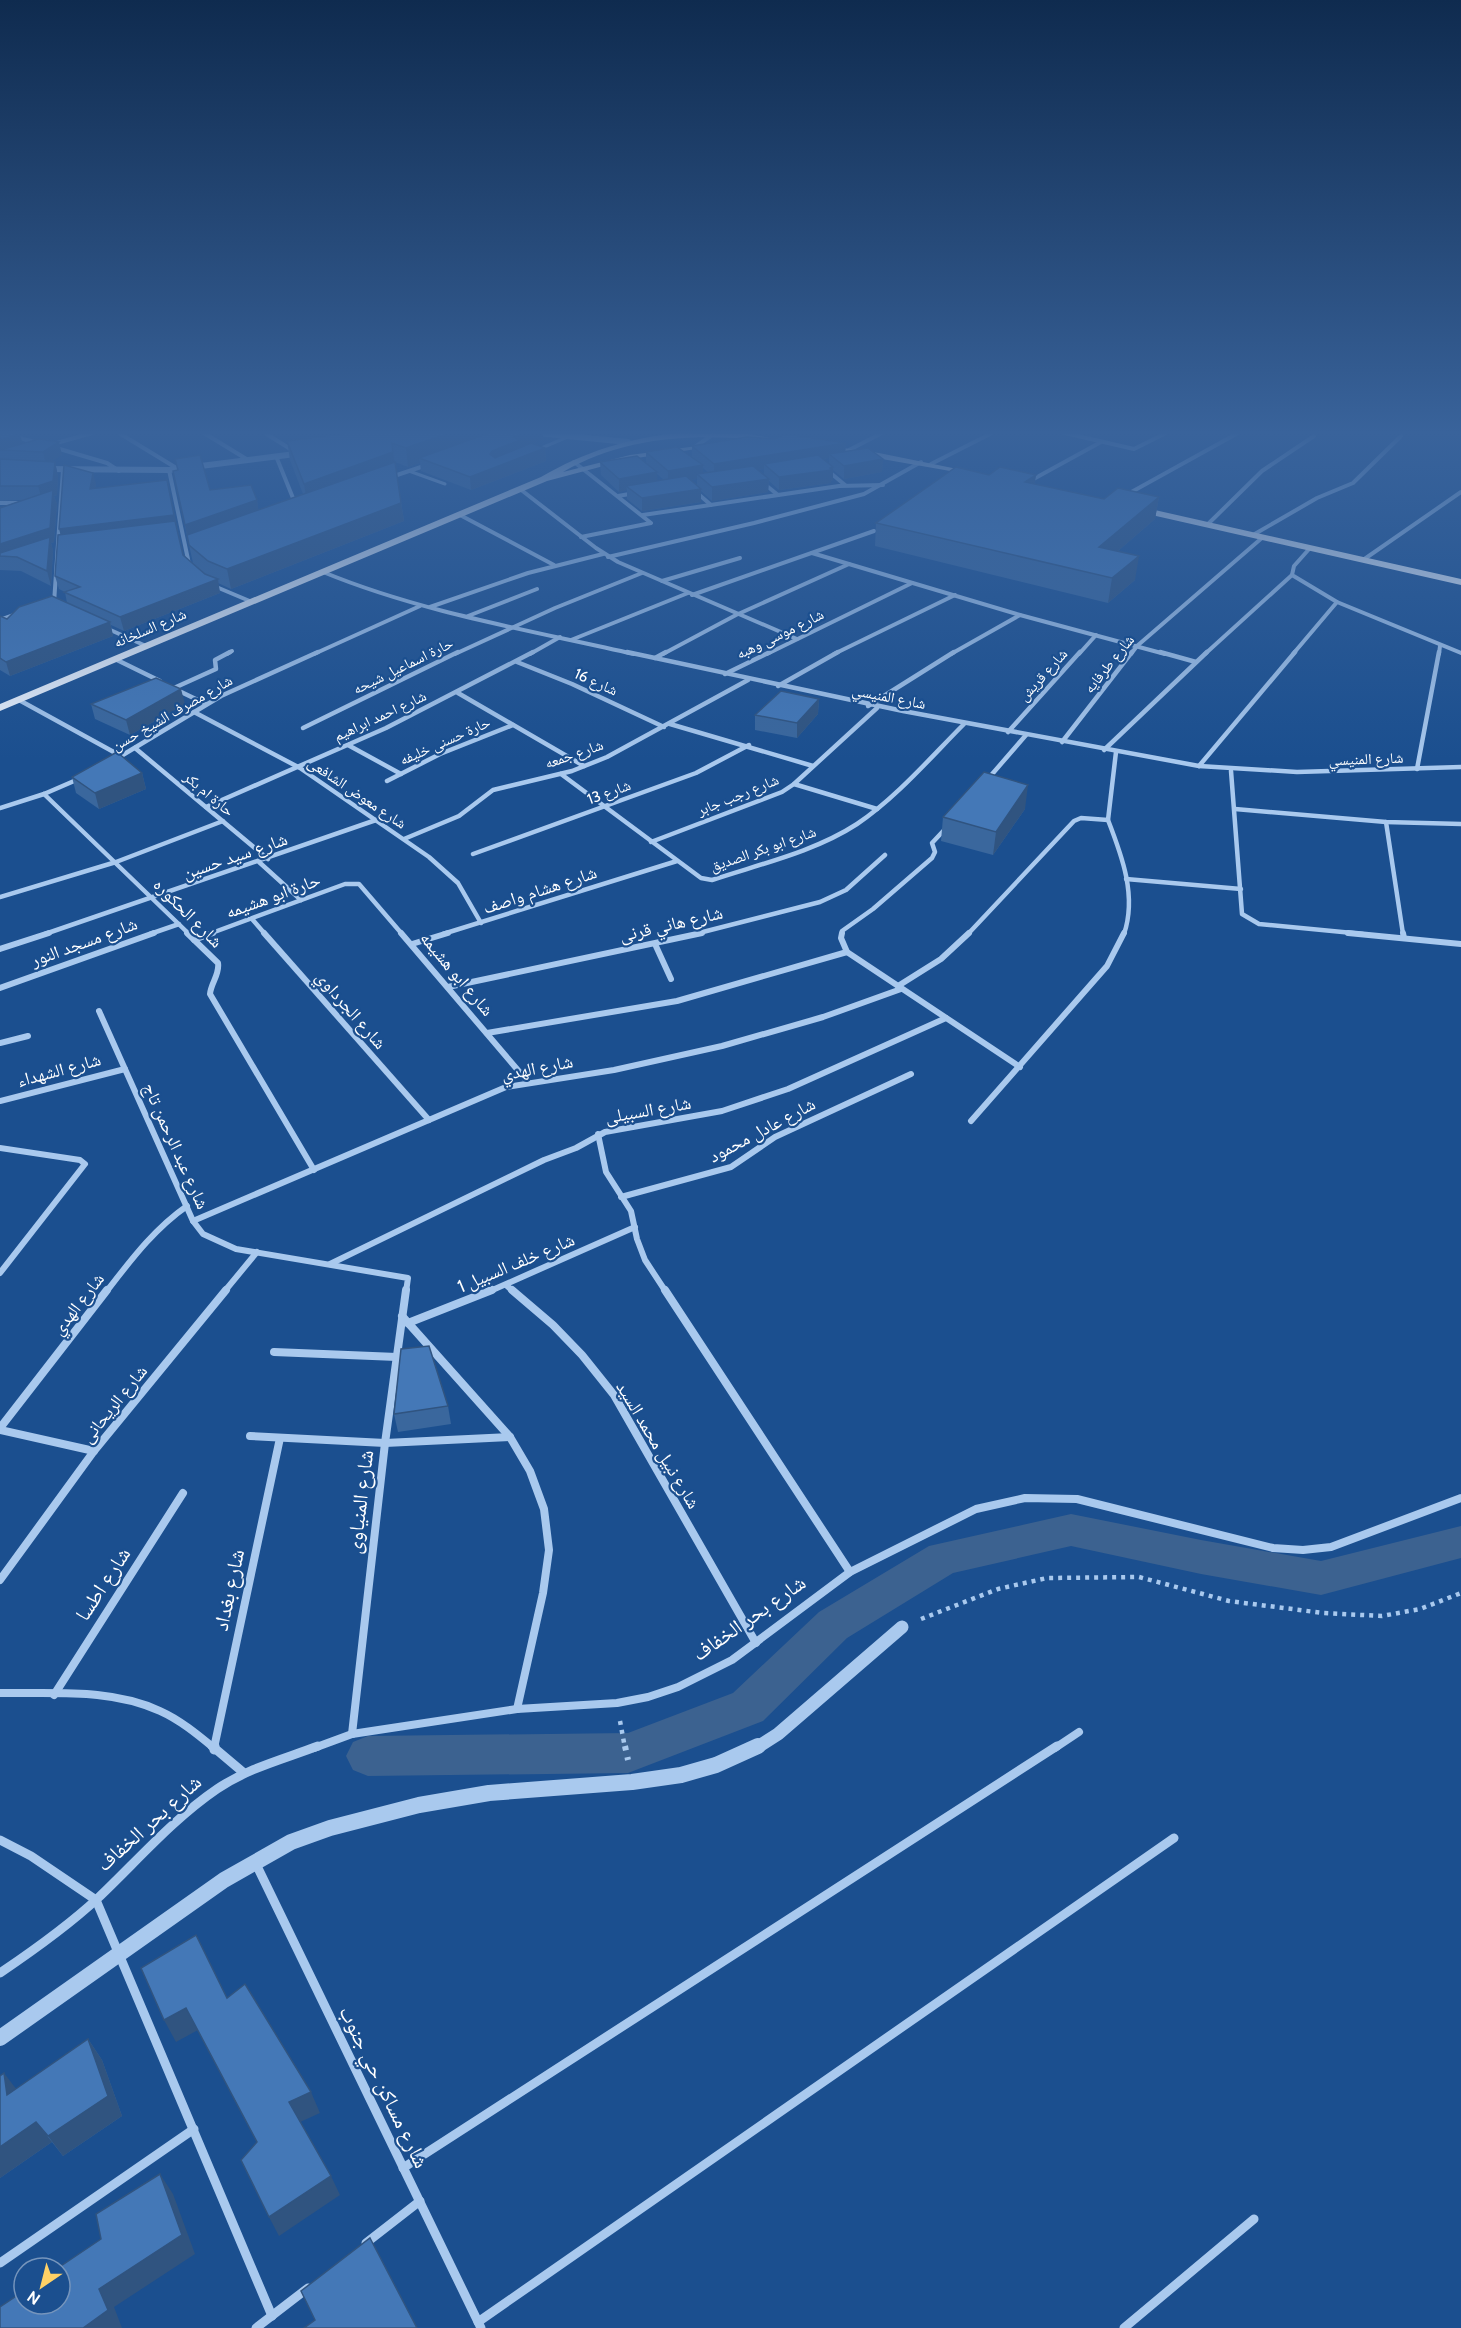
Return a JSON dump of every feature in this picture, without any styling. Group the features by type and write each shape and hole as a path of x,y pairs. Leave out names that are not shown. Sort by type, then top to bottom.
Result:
{"main road":[{"name":"شارع السلخانه","path":"0,708 396,542"},
{"path":"1283,542 1461,582"}],"street":[{"path":"182,542 194,572"},
{"path":"510,542 555,566"},
{"path":"587,542 606,555 642,573 736,615 797,639"},
{"path":"429,607 500,582 555,566 670,542"},
{"path":"571,640 690,594 844,542"},
{"name":"شارع طرفايه","path":"1062,742 1137,646 1258,542"},
{"path":"1362,560 1389,542"},
{"path":"48,548 69,543"},
{"path":"58,544 54,604 60,608"},
{"path":"184,551 195,547"},
{"path":"1104,750 1292,574 1294,566 1310,548"},
{"path":"812,553 1020,615 1196,662"},
{"path":"662,582 740,558"},
{"path":"654,659 736,615 849,564"},
{"name":"شارع المنيسي","path":"323,572 366,590 421,605 724,675 877,708 1104,750 1231,771 1294,774 1461,767"},
{"name":"حارة اسماعيل شيحه","path":"303,728 513,626 578,597 642,573"},
{"path":"1292,574 1336,602 1461,653"},
{"name":"شارع موسى وهبه","path":"724,675 912,583"},
{"path":"211,585 252,602"},
{"path":"468,616 537,589"},
{"path":"778,686 832,656 955,595"},
{"path":"43,603 54,599"},
{"path":"1199,766 1336,602"},
{"name":"شارع مصرف الشيخ حسن","path":"113,761 206,704 421,605"},
{"path":"0,620 21,612"},
{"path":"868,706 928,667 1020,615"},
{"path":"103,627 146,646"},
{"name":"شارع قريش","path":"1008,732 1096,635"},
{"name":"شارع احمد ابراهيم","path":"206,807 300,768 458,693 560,637"},
{"path":"1418,769 1440,646"},
{"path":"174,688 216,669 215,660 232,651"},
{"path":"115,659 206,704"},
{"name":"شارع 16","path":"516,662 572,684 664,727"},
{"name":"شارع جمعه","path":"404,839 459,816 493,790 561,774 584,766 664,727 748,680"},
{"path":"458,693 584,766"},
{"path":"19,700 122,756"},
{"name":"شارع رجب جابر","path":"651,842 764,800 794,784 877,708"},
{"name":"شارع معوض الشافعى","path":"194,712 300,768 404,839 447,871 466,896 481,923"},
{"path":"670,723 813,766"},
{"name":"شارع ابو بكر الصديق","path":"561,774 701,878 716,880 833,838 857,824 877,809 964,724"},
{"name":"حارة حسنى خليفه","path":"387,781 440,754 513,725"},
{"path":"983,785 1026,735"},
{"path":"348,745 401,774"},
{"name":"شارع 13","path":"473,854 696,773 749,745"},
{"name":"حارة ام بكر","path":"135,748 268,859"},
{"path":"970,1121 1107,966 1122,940 1128,915 1125,864 1108,820 1116,752"},
{"path":"1231,771 1242,914 1248,920 1259,924 1461,944"},
{"path":"0,808 44,794 83,777"},
{"path":"794,784 877,809"},
{"name":"شارع الحكوره","path":"44,794 179,924 219,967 211,985 210,994 314,1170"},
{"path":"1235,809 1386,822 1461,824"},
{"path":"954,818 932,843 935,852 932,858 842,931 841,938 847,952 1020,1066"},
{"name":"شارع الهدي","path":"193,1221 506,1087 614,1070 722,1046 823,1017 900,987 959,944 1074,821 1081,818 1108,820"},
{"name":"شارع سيد حسين","path":"0,949 152,899 376,820"},
{"path":"0,897 116,862 223,821"},
{"path":"1386,822 1404,938"},
{"name":"شارع هاني قرنى","path":"448,987 655,944 827,900 846,890 885,855"},
{"name":"شارع هشام واصف","path":"412,944 677,861"},
{"path":"259,862 301,900"},
{"path":"1126,879 1241,889"},
{"name":"حارة ابو هشيمه","path":"194,940 345,884 355,883 363,886"},
{"name":"شارع ابو هشيمه","path":"363,886 528,1082"},
{"name":"شارع الجرداوي","path":"252,919 429,1120"},
{"name":"شارع مسجد النور","path":"0,988 179,924"},
{"path":"655,944 671,979"},
{"path":"487,1034 677,1001 847,952"},
{"name":"شارع عبد الرحمن تاج","path":"99,1011 193,1221 203,1234 236,1249 404,1276"},
{"name":"شارع السبيلى","path":"329,1264 544,1160 576,1148 598,1134 722,1111 788,1089 946,1018"},
{"path":"0,1043 28,1036"},
{"name":"شارع الشهداء","path":"0,1101 125,1069"},
{"name":"شارع عادل محمود","path":"621,1197 725,1170 743,1161 775,1137 911,1074"},
{"path":"598,1134 606,1172 631,1211 645,1260 850,1572"},
{"path":"0,1148 80,1160 85,1164 0,1273"},
{"name":"شارع الهدي","path":"0,1429 142,1246 170,1218 187,1206"},
{"name":"شارع خلف السبيل 1","path":"408,1323 506,1285 635,1227"},
{"name":"شارع الريحانى","path":"0,1580 94,1451 257,1252"},
{"name":"شارع المنياوى","path":"352,1734 385,1443 408,1278 404,1276"},
{"name":"شارع نبيل محمد السيد","path":"506,1285 553,1325 582,1355 614,1395 756,1642"},
{"path":"402,1316 510,1437 530,1471 544,1509 549,1550 543,1593 517,1709"},
{"path":"274,1352 397,1357"},
{"path":"0,1429 94,1451"},
{"path":"250,1436 385,1443 510,1437"},
{"name":"شارع بغداد","path":"214,1750 280,1438"},
{"name":"شارع اطسا","path":"54,1695 183,1493"},
{"name":"شارع بحر الخفاف","path":"0,1972 51,1938 96,1900 192,1808 217,1789 244,1773 352,1734 517,1709 617,1703 648,1697 706,1675 756,1642 850,1572 961,1515 1000,1502 1025,1498 1077,1499 1253,1544 1303,1550 1331,1547 1356,1539 1461,1498"},
{"path":"0,2038 254,1861 291,1842 330,1828 419,1805 489,1792 632,1782 681,1775 716,1765 748,1752 778,1734 902,1627"},
{"path":"0,1693 118,1698 140,1703 161,1710 244,1773"},
{"path":"403,2168 1079,1732"},
{"path":"479,2325 1174,1838"},
{"path":"0,1840 31,1856 96,1900 272,2316"},
{"name":"شارع مساكن حي جنوب","path":"254,1861 479,2325"},
{"path":"0,2263 194,2128"},
{"path":"355,2252 420,2201"},
{"path":"1124,2328 1254,2219"},
{"path":"256,2328 318,2280"}],"path":[{"path":"902,1627 957,1603 998,1589 1047,1578 1139,1577 1229,1601 1323,1613 1382,1616 1420,1609 1461,1593"},
{"path":"620,1721 629,1764"}],"building":[{"path":"36,542 50,542 47,571 17,557 0,556 0,553"},
{"path":"58,542 180,542 183,555 205,574 218,579 120,617 64,592 80,587 55,576"},
{"path":"188,542 299,542 227,569 208,561 189,545"},
{"path":"956,542 1105,542 1099,547 1139,556 1112,578"},
{"path":"52,596 110,622 6,662 0,658 0,616 7,619 19,607"},
{"path":"156,678 181,689 126,720 91,704"},
{"path":"781,691 819,699 797,723 755,715"},
{"path":"117,752 142,773 95,793 72,777"},
{"path":"984,772 1028,785 996,832 943,817"},
{"path":"429,1346 448,1406 394,1414 401,1349"},
{"path":"196,1935 227,1998 245,1984 311,2092 289,2102 331,2176 269,2217 241,2160 257,2142 186,2008 164,2020 141,1968"},
{"path":"88,2039 108,2096 48,2136 36,2122 0,2147 0,2076 4,2073 7,2095"},
{"path":"160,2174 182,2235 99,2289 108,2310 83,2328 0,2328 0,2307 12,2299 12,2316 72,2316 72,2259 101,2239 96,2214"},
{"path":"370,2238 417,2328 304,2328 315,2320 301,2291"}],"waterway":[{"path":"368,1756 628,1753 748,1707 833,1625 943,1558 1071,1530 1201,1557 1321,1578 1461,1542"}]}
